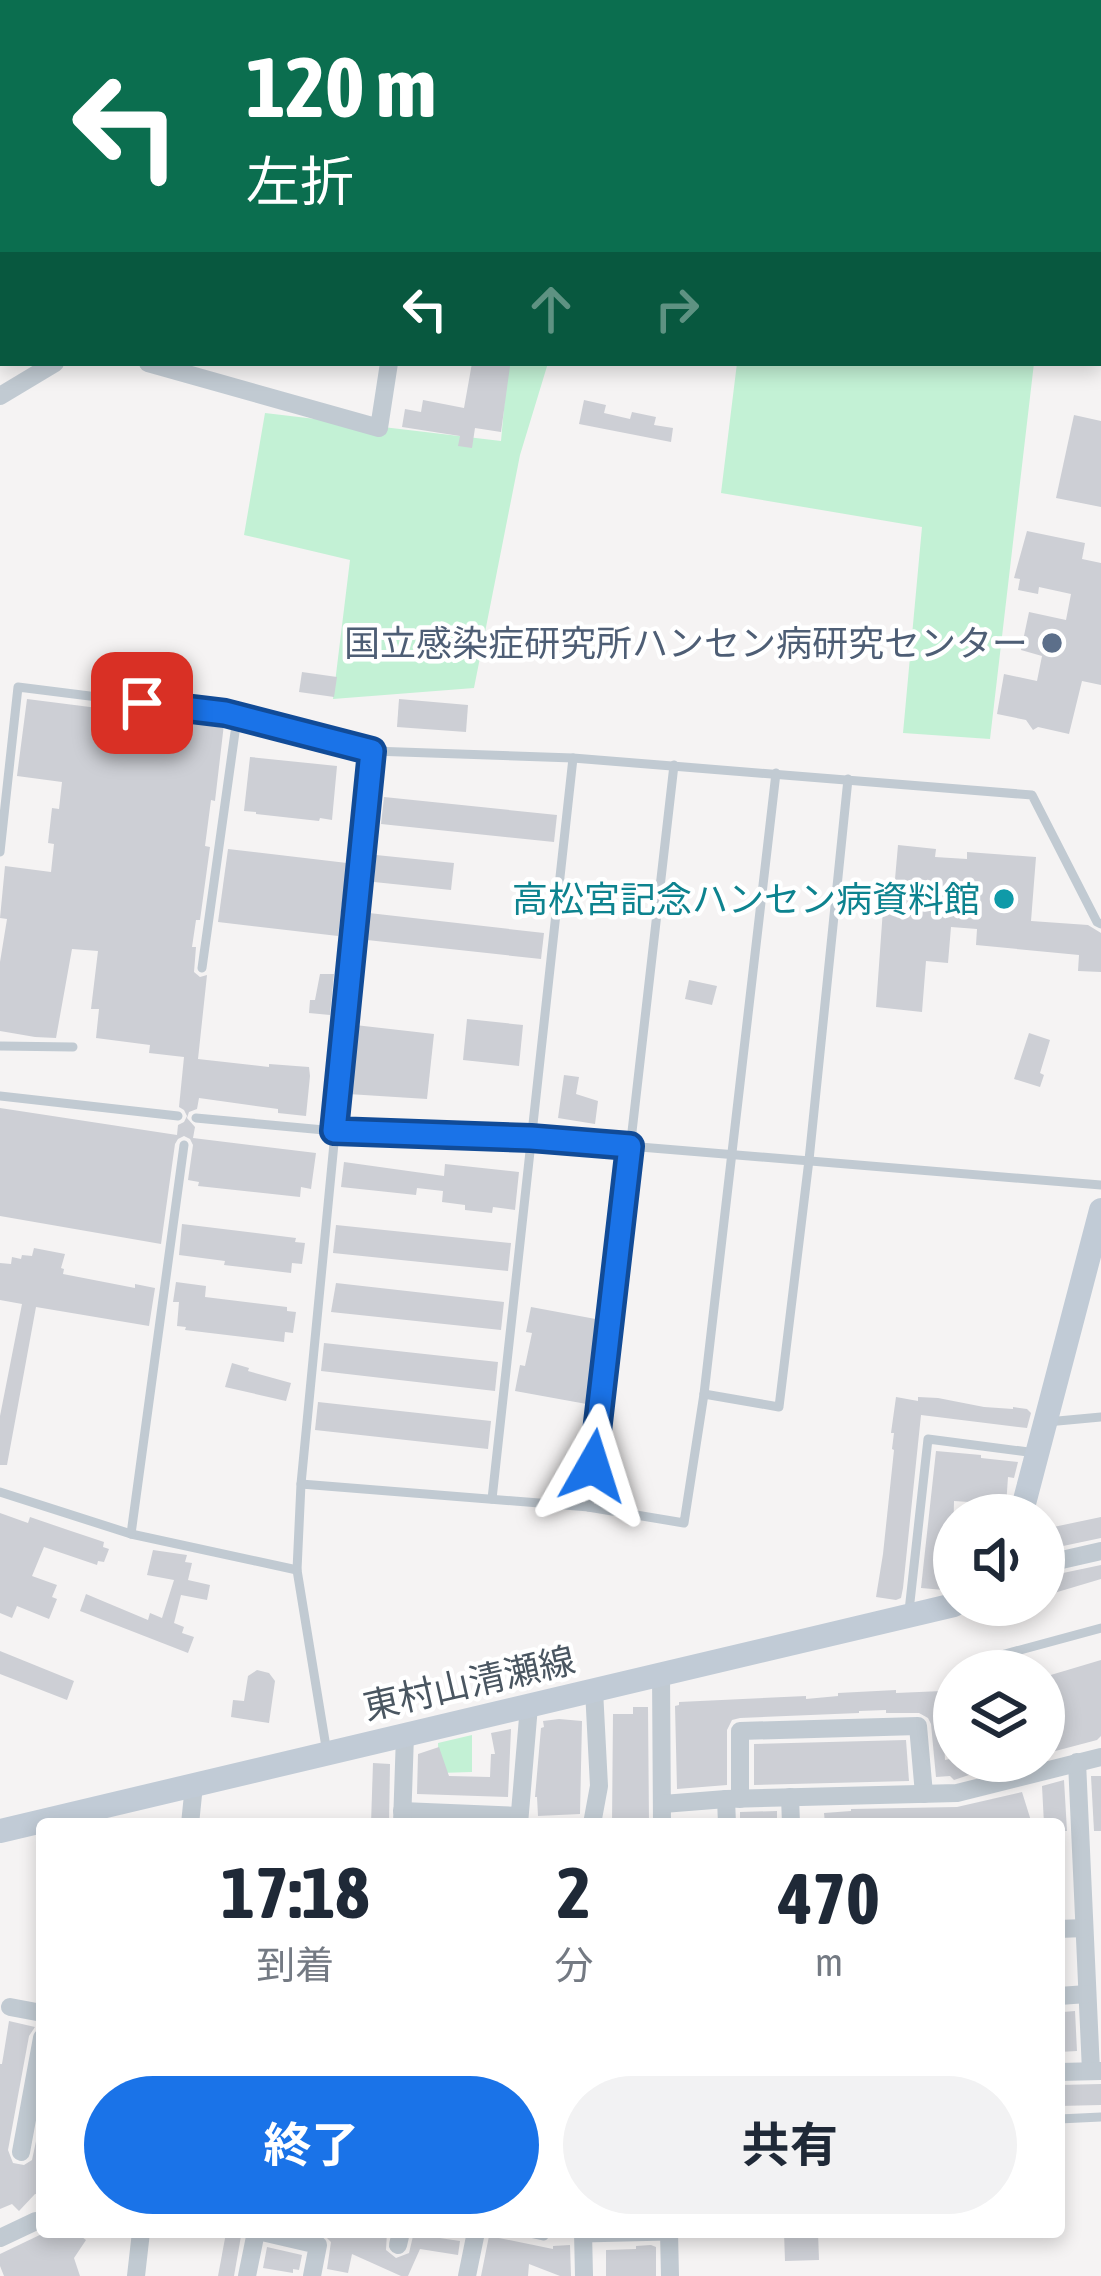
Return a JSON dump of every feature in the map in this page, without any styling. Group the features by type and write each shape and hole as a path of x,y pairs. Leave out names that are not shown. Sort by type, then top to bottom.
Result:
{"main road":[{"path":"1026,1494 1096,1248 1101,1210"},
{"name":"東村山清瀬線","path":"55,1818 933,1611"},
{"name":"東村山清瀬線","path":"0,1831 36,1822"}],"street":[{"path":"8,392 50,366"},
{"path":"159,366 379,428 389,366"},
{"path":"1065,1559 1101,1550"},
{"path":"662,1673 663,1814 733,1799 957,1793 1101,1757"},
{"path":"593,1818 599,1786 594,1690"},
{"path":"519,1818 529,1706"},
{"path":"728,1818 740,1731 918,1726 924,1794"},
{"path":"405,1735 402,1817 441,1818"},
{"path":"1065,2072 1096,2071 1087,1994 1077,1762"},
{"path":"191,1818 194,1785"},
{"path":"790,1797 791,1818"},
{"path":"1065,1854 1081,1854"},
{"path":"1065,1929 1084,1928"},
{"path":"1065,1996 1087,1994"},
{"path":"10,2007 36,2012"},
{"path":"21,2152 36,2071"},
{"path":"0,2238 36,2221"},
{"path":"136,2276 140,2238"},
{"path":"247,2276 257,2238"},
{"path":"286,2238 318,2245 312,2276"},
{"path":"467,2276 475,2238"},
{"path":"583,2238 584,2276"},
{"path":"669,2238 670,2276"}],"lane":[{"path":"0,852 18,687 225,713 372,751 573,758 1032,795 1101,924"},
{"path":"202,968 237,718"},
{"path":"327,1753 297,1570 301,1484 372,751"},
{"path":"492,1499 573,758"},
{"path":"301,1484 589,1507 674,765"},
{"path":"583,1506 684,1523 704,1394 776,773"},
{"path":"704,1394 779,1407 848,779"},
{"path":"0,1046 73,1048"},
{"path":"0,1096 178,1116"},
{"path":"196,1118 334,1131 531,1138 1101,1185"},
{"path":"131,1534 184,1145"},
{"path":"1044,1423 1101,1417"},
{"path":"909,1617 928,1439 1036,1454"},
{"path":"0,1492 131,1534 297,1570"},
{"path":"1020,1650 1101,1628"},
{"path":"1065,2119 1101,2117"}],"green space":[{"path":"508,366 547,366 520,455 474,688 333,699 350,560 244,535 265,413 501,441"},
{"path":"737,366 1034,366 990,739 903,733 922,527 721,493"},
{"path":"472,1735 472,1772 439,1773 438,1743"}],"building":[{"path":"471,366 510,366 501,432 475,428 472,448 458,446 460,436 402,427 405,409 421,412 423,400 464,408"},
{"path":"584,400 606,405 604,413 630,419 632,412 656,417 654,425 673,428 671,442 579,424"},
{"path":"1074,415 1101,421 1101,507 1056,498"},
{"path":"1027,531 1085,543 1082,559 1101,563 1101,685 1082,681 1069,734 1033,730 1026,720 997,714 1004,674 1037,681 1042,656 1021,650 1029,612 1066,620 1071,594 1039,587 1038,594 1018,590 1020,579 1014,578"},
{"path":"302,672 337,677 334,697 299,692"},
{"path":"27,699 224,724 205,846 210,847 200,920 196,920 192,947 196,947 194,972 207,975 198,1059 309,1067 310,1076 306,1116 199,1098 197,1109 187,1118 195,1127 193,1138 316,1153 311,1189 301,1187 300,1197 198,1186 199,1182 188,1180 193,1145 184,1136 175,1144 161,1244 0,1216 0,1108 177,1135 178,1125 187,1116 179,1107 184,1057 149,1053 150,1045 96,1038 99,1009 91,1009 98,951 72,949 56,1038 0,1031 0,962 7,919 0,918 5,866 51,872 52,808 59,809 62,782 17,776"},
{"path":"399,699 468,705 466,732 397,727"},
{"path":"250,757 337,766 332,820 244,811"},
{"path":"384,797 557,815 554,842 381,824"},
{"path":"898,845 936,849 935,857 967,859 967,852 1036,857 1031,921 1088,925 1101,933 1101,972 1078,971 1079,955 976,945 977,929 951,927 948,963 926,961 922,1012 876,1007 883,909 885,902 893,902"},
{"path":"228,849 347,863 338,936 218,922"},
{"path":"376,855 454,863 451,890 374,882"},
{"path":"369,913 544,933 541,959 367,940"},
{"path":"320,974 334,974 330,1015 309,1013"},
{"path":"689,980 717,986 712,1005 685,999"},
{"path":"467,1019 523,1025 519,1066 463,1060"},
{"path":"355,1025 434,1034 427,1099 348,1094"},
{"path":"1029,1033 1050,1040 1040,1087 1014,1079"},
{"path":"564,1075 579,1077 576,1094 598,1101 595,1124 558,1118"},
{"path":"344,1162 444,1176 445,1164 519,1172 515,1210 465,1210 465,1205 442,1202 443,1191 417,1188 416,1195 341,1187"},
{"path":"182,1224 296,1238 295,1242 305,1243 302,1264 292,1263 291,1273 179,1255"},
{"path":"336,1225 511,1243 508,1271 333,1253"},
{"path":"34,1248 65,1254 63,1274 155,1288 149,1326 36,1307 7,1465 0,1465 0,1416 22,1304 0,1300 0,1263 32,1256"},
{"path":"176,1282 206,1286 205,1297 287,1307 296,1312 293,1333 285,1332 284,1342 185,1330 177,1326"},
{"path":"336,1283 504,1302 501,1330 331,1312"},
{"path":"531,1307 601,1320 591,1378 595,1378 592,1405 515,1391 532,1333 526,1332"},
{"path":"324,1343 498,1362 495,1391 321,1371"},
{"path":"232,1363 291,1383 286,1401 225,1387"},
{"path":"896,1397 938,1398 1031,1413 1027,1428 921,1415 903,1588 896,1600 876,1597"},
{"path":"318,1402 491,1421 488,1449 315,1430"},
{"path":"936,1451 1018,1462 1014,1478 1008,1477 1007,1494 933,1494 933,1589 921,1588"},
{"path":"0,1513 28,1523 30,1517 104,1542 103,1547 109,1549 104,1562 97,1565 44,1547 32,1576 57,1585 49,1619 17,1606 12,1618 0,1613"},
{"path":"1101,1517 1101,1538 1065,1546 1065,1525"},
{"path":"153,1550 187,1555 185,1562 192,1563 188,1580 210,1585 207,1600 181,1595 174,1623 184,1627 182,1633 194,1637 188,1653 80,1611 86,1594 148,1620 150,1613 162,1618 174,1580 147,1575"},
{"path":"1101,1565 1101,1579 1065,1590 1065,1573"},
{"path":"0,1651 74,1681 67,1700 0,1674"},
{"path":"1101,1660 1101,1736 1065,1748 1065,1671"},
{"path":"257,1670 269,1673 275,1681 269,1723 231,1717 233,1700 244,1701 248,1676"},
{"path":"933,1691 933,1745 931,1724 919,1713 886,1710 740,1718 732,1720 727,1730 727,1785 677,1789 675,1706 679,1702 806,1699 838,1693"},
{"path":"633,1707 648,1707 649,1818 612,1818 613,1714 633,1714"},
{"path":"543,1721 582,1721 580,1814 538,1816 535,1797 541,1728"},
{"path":"511,1729 508,1797 417,1794 418,1754 439,1747 449,1776 490,1777 491,1754 495,1754 491,1733"},
{"path":"906,1740 909,1781 754,1785 754,1744"},
{"path":"373,1763 390,1764 389,1818 371,1818"},
{"path":"1091,1776 1101,1776 1101,1831 1094,1831"},
{"path":"1064,1782 1067,1831 1065,1818 1044,1818 1042,1786"},
{"path":"1022,1792 1030,1818 824,1818 824,1813 851,1809 957,1807"},
{"path":"777,1811 777,1818 740,1818 740,1812"},
{"path":"1075,2011 1077,2051 1065,2052 1065,2012"},
{"path":"9,2021 35,2027 29,2036 8,2150 13,2163 24,2165 32,2160 36,2141 36,2194 19,2211 12,2204 0,2209 2,2064"},
{"path":"1101,2084 1101,2105 1065,2106 1065,2085"},
{"path":"36,2237 86,2240 74,2258 80,2276 4,2276 0,2254"},
{"path":"225,2238 241,2238 234,2276 218,2276"},
{"path":"327,2238 387,2238 386,2250 396,2258 409,2253 413,2238 460,2241 458,2255 420,2249 408,2276 352,2254 348,2273 327,2269 331,2242"},
{"path":"489,2238 553,2249 570,2245 571,2276 529,2264 528,2276 481,2276"},
{"path":"784,2238 818,2238 819,2260 785,2261"},
{"path":"267,2247 302,2255 299,2270 263,2268"},
{"path":"656,2247 656,2276 606,2276 606,2250"}],"place":[{"name":"国立感染症研究所ハンセン病研究センター","path":"1052,643"},
{"name":"高松宮記念ハンセン病資料館","path":"1004,899"}],"route":[{"path":"142,703 225,713 372,751 334,1131 630,1146 593,1466"}]}
